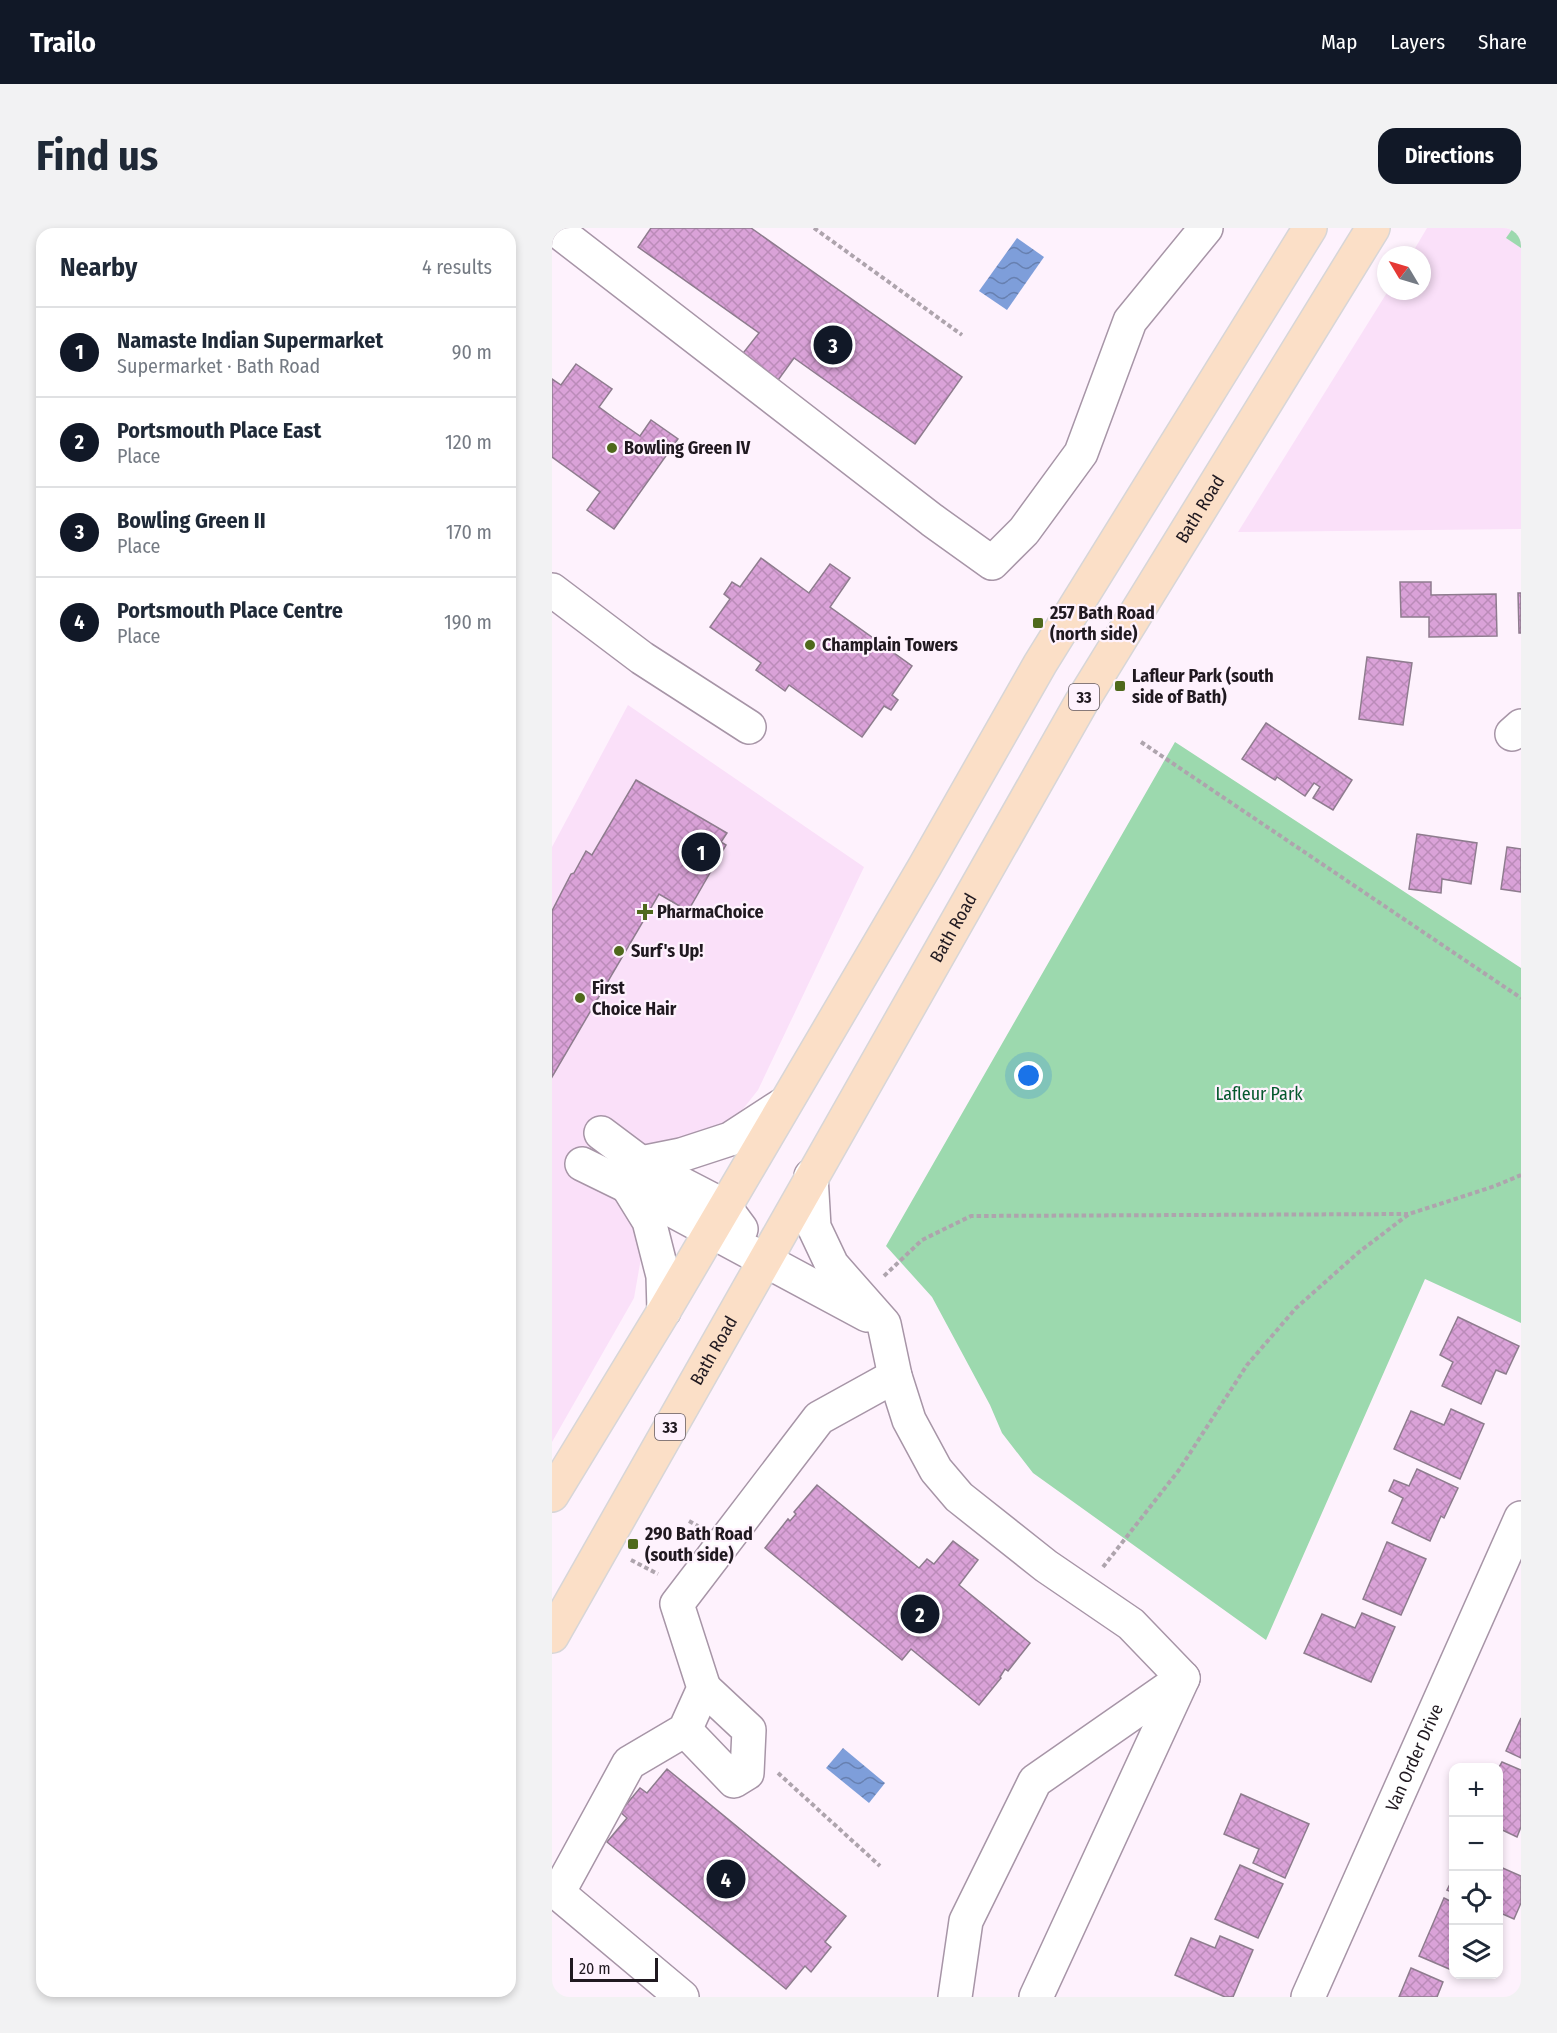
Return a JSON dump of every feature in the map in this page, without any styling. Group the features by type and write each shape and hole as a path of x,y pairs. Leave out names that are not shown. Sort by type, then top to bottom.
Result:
{"main road":[{"path":"552,1495 664,1311 925,866 1040,664 1310,228"},
{"name":"Bath Road","path":"552,1636 1081,703 1373,228"}],"street":[{"path":"554,228 922,513 992,563 1024,531 1081,453 1130,321 1206,228"},
{"path":"552,590 642,658 749,727"},
{"path":"634,1174 730,1139 784,1104"},
{"path":"601,1133 634,1174 663,1276 664,1311"},
{"path":"582,1164 634,1174 717,1219 764,1260 884,1324"},
{"path":"811,1176 814,1227 832,1265 884,1324 895,1376 909,1420 936,1470 959,1497 1059,1576 1131,1624 1183,1678"},
{"path":"685,1730 734,1781 747,1773 749,1730 704,1688 677,1604 819,1418 895,1376"},
{"name":"Van Order Drive","path":"1308,1997 1521,1518"},
{"path":"955,1997 966,1921 1035,1781 1183,1678"},
{"path":"1036,1997 1183,1678"},
{"path":"682,1997 558,1893 629,1763 685,1730 704,1688"}],"path":[{"path":"813,228 962,335"},
{"path":"1141,742 1521,998"},
{"path":"861,1297 921,1240 971,1216 1409,1214 1495,1186 1521,1175"},
{"path":"1084,1591 1179,1470 1247,1365 1296,1308 1359,1252 1409,1214"},
{"path":"748,1747 880,1866"}],"shaded area":[{"path":"1427,228 1521,228 1521,529 1238,532 1382,300 1431,300 1431,246 1416,246"},
{"path":"628,705 864,867 758,1090 736,1118 696,1140 644,1241 634,1298 552,1442 552,847"}],"green space":[{"path":"1513,228 1521,228 1521,248 1506,238"},
{"name":"Lafleur Park","path":"1175,742 1521,968 1521,1323 1425,1279 1266,1640 1033,1473 1002,1433 990,1405 932,1297 886,1246"}],"water":[{"path":"1017,238 1044,257 1007,310 979,291"},
{"path":"843,1748 885,1783 869,1803 826,1768"}],"building":[{"path":"651,228 751,228 962,377 915,444 794,358 776,383 740,357 759,333 638,247"},
{"name":"Bowling Green IV","path":"576,364 612,389 599,407 640,436 651,420 678,439 614,529 587,510 600,492 552,457 552,379 561,385"},
{"name":"Champlain Towers","path":"761,558 809,593 830,564 850,578 830,607 912,666 892,695 898,700 891,710 884,706 862,737 789,685 785,691 756,670 761,663 710,627 730,599 724,594 732,582 740,587"},
{"path":"1400,582 1431,582 1431,595 1496,594 1497,636 1429,637 1429,617 1401,617"},
{"path":"1518,593 1521,593 1521,633 1519,633"},
{"path":"1367,657 1412,663 1403,725 1359,719"},
{"path":"1266,723 1352,780 1333,810 1313,798 1320,787 1314,783 1305,796 1277,777 1275,780 1242,759"},
{"path":"636,780 727,833 721,842 726,845 688,911 659,894 552,1077 552,911 571,874 574,873 586,851 592,855"},
{"path":"1417,834 1477,843 1471,884 1442,879 1441,893 1409,889"},
{"path":"1507,847 1521,849 1521,892 1501,889"},
{"path":"1458,1317 1519,1346 1506,1374 1496,1370 1481,1404 1442,1386 1453,1362 1440,1355"},
{"path":"1451,1409 1484,1424 1460,1479 1394,1449 1411,1411 1444,1425"},
{"path":"1417,1469 1458,1488 1444,1518 1441,1516 1430,1541 1392,1523 1403,1498 1389,1491 1394,1480 1409,1486"},
{"path":"817,1485 919,1568 927,1559 934,1564 953,1541 978,1560 959,1585 1030,1643 1008,1671 1005,1669 1001,1678 979,1705 911,1649 902,1660 765,1548 788,1519 790,1521 796,1514 794,1512"},
{"path":"1387,1542 1426,1559 1401,1615 1363,1599"},
{"path":"1362,1613 1395,1627 1371,1682 1304,1653 1322,1614 1355,1628"},
{"path":"1521,1718 1521,1758 1506,1751"},
{"path":"1501,1763 1521,1770 1521,1827 1517,1837 1503,1830"},
{"path":"667,1769 846,1916 825,1942 831,1947 811,1972 805,1966 786,1989 607,1842 627,1818 620,1812 640,1788 647,1793"},
{"path":"1241,1794 1309,1824 1285,1878 1253,1863 1259,1849 1224,1834"},
{"path":"1240,1865 1283,1884 1258,1938 1215,1919"},
{"path":"1503,1868 1521,1876 1521,1903 1514,1919 1503,1914"},
{"path":"1444,1898 1449,1900 1449,1969 1419,1956"},
{"path":"1220,1936 1253,1950 1233,1997 1225,1997 1175,1975 1191,1938 1215,1948"},
{"path":"1411,1968 1443,1982 1437,1997 1399,1997"}],"place":[{"name":"Bowling Green II","path":"833,345"},
{"name":"Bowling Green IV","path":"612,448"},
{"name":"257 Bath Road (north side)","path":"1038,623"},
{"name":"Champlain Towers","path":"810,645"},
{"name":"Lafleur Park (south side of Bath)","path":"1120,686"},
{"name":"Namaste Indian Supermarket","path":"701,852"},
{"name":"PharmaChoice","path":"645,912"},
{"name":"Surf's Up!","path":"619,951"},
{"name":"First Choice Hair","path":"580,998"},
{"name":"290 Bath Road (south side)","path":"633,1544"},
{"name":"Portsmouth Place East","path":"920,1614"},
{"name":"Portsmouth Place Centre","path":"726,1879"}]}
